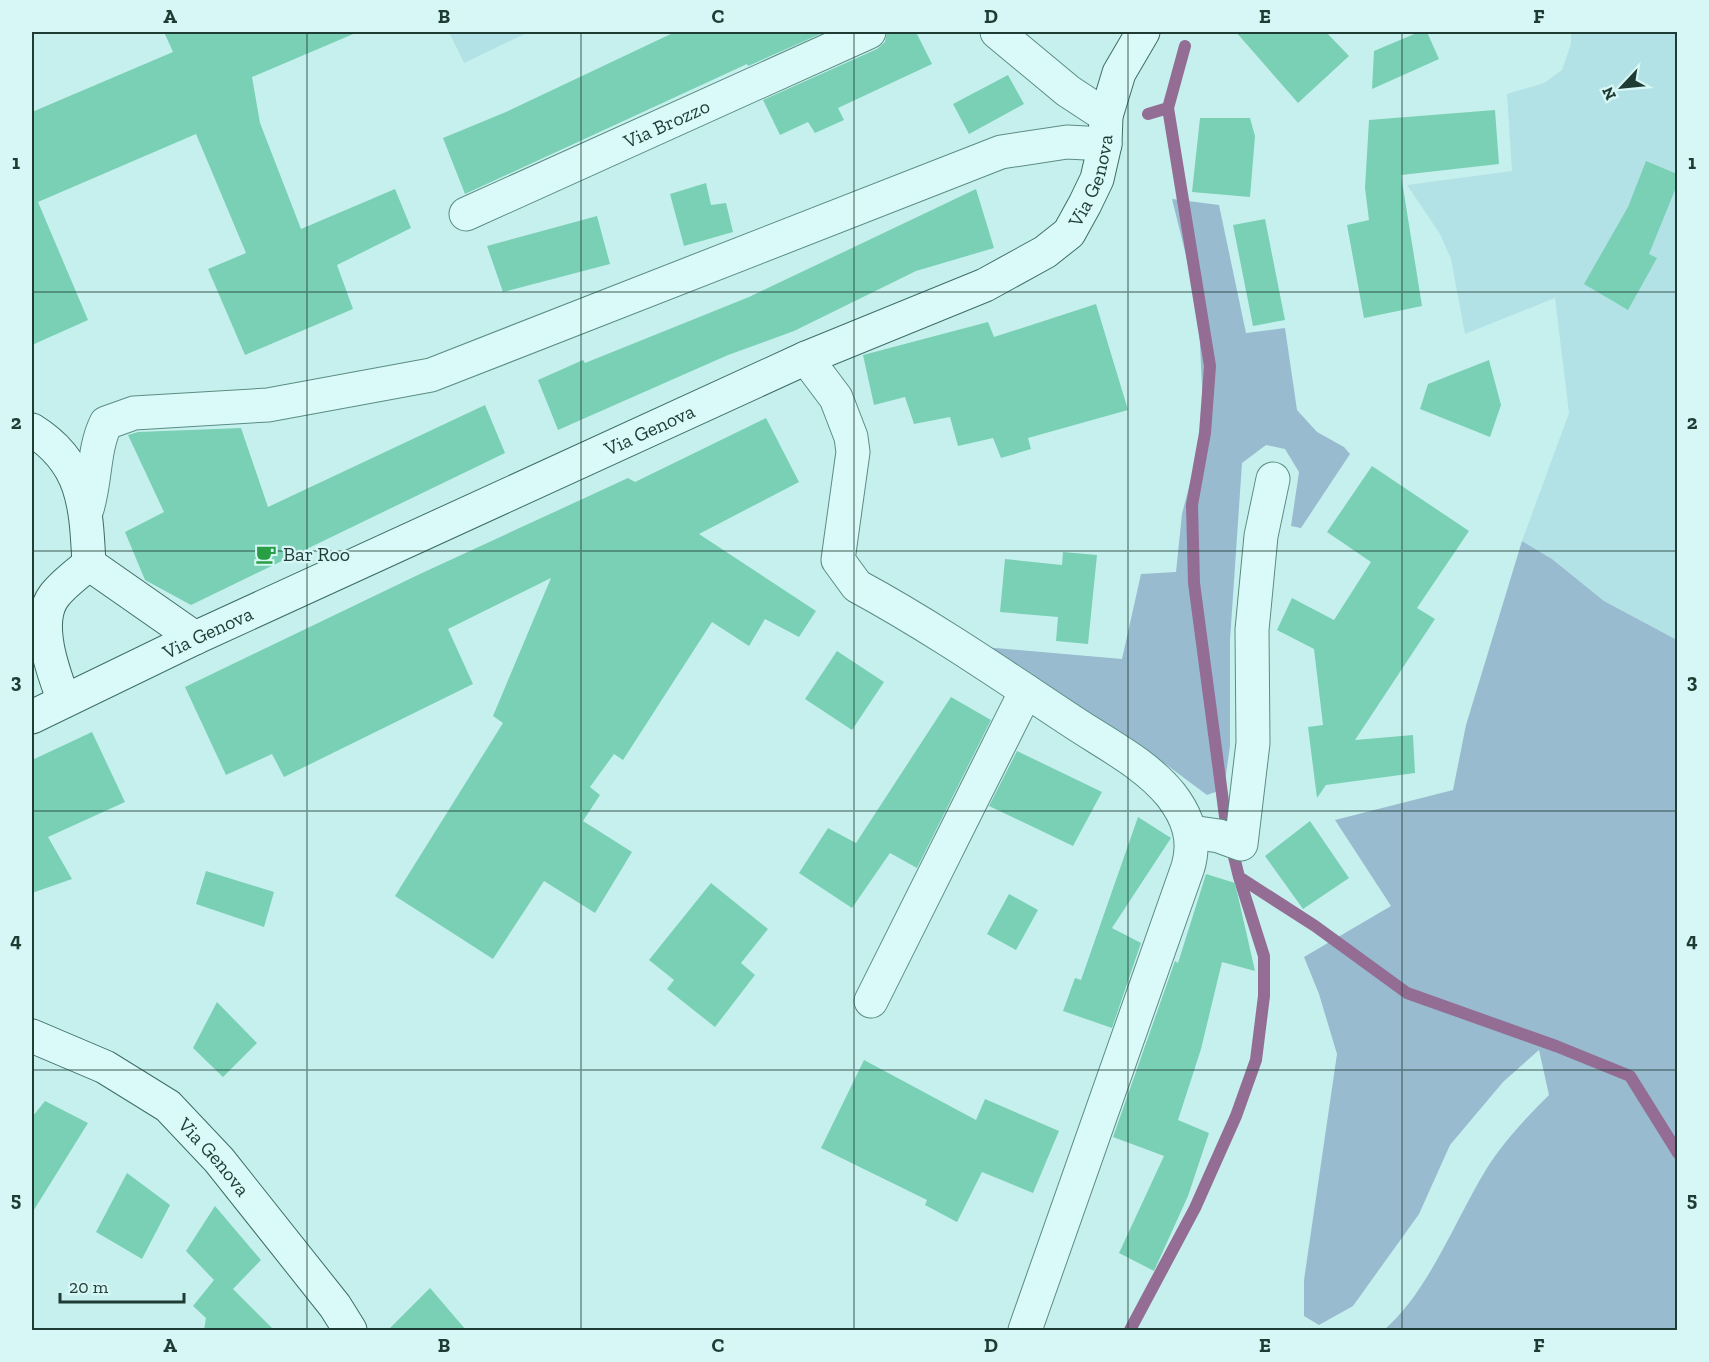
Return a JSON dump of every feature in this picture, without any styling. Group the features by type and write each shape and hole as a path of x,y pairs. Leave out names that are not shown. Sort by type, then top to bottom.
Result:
{"street":[{"name":"Via Brozzo","path":"466,214 869,32"},
{"path":"64,701 50,660 46,620 53,598 89,564 87,509 94,484 97,443 106,423 134,413 268,405 431,375 1001,152 1067,142 1106,130 1068,91 997,32"},
{"name":"Via Genova","path":"32,717 195,638 806,358 985,285 1045,252 1069,233 1085,204 1096,179 1119,73 1143,32"},
{"path":"806,358 836,398 851,437 849,480 838,560 857,586 1026,691 1145,770 1216,837 1241,844 1253,743 1252,630 1262,536 1274,478"},
{"path":"32,430 51,442 70,467 87,509"},
{"path":"89,564 195,638"},
{"path":"871,1001 1026,691"},
{"path":"1025,1330 1192,854 1216,837"},
{"name":"Via Genova","path":"32,1036 105,1067 168,1106 219,1160 335,1306 350,1330"}],"shaded area":[{"path":"449,32 529,32 464,63"},
{"path":"1571,32 1677,32 1677,640 1604,601 1552,559 1522,541 1569,413 1555,298 1465,334 1451,259 1440,234 1407,185 1512,171 1507,94 1544,83 1562,70 1571,44"},
{"path":"1172,199 1219,205 1246,333 1285,328 1297,410 1317,432 1344,447 1350,454 1301,528 1291,526 1299,472 1285,449 1266,445 1242,463 1230,640 1230,746 1224,789 1207,795 1164,763 984,647 1122,659 1141,574 1176,572 1182,514 1204,428 1198,304"},
{"path":"1522,541 1552,559 1604,601 1677,640 1677,1330 1384,1330 1415,1296 1494,1158 1516,1130 1549,1095 1539,1050 1503,1082 1450,1145 1419,1214 1353,1306 1319,1325 1304,1316 1304,1280 1337,1054 1319,994 1304,957 1391,906 1335,820 1453,790 1466,725"}],"building":[{"path":"164,32 358,32 252,77 260,123 301,229 395,189 411,228 337,265 353,309 245,355 208,269 246,253 196,134 38,202 88,320 32,345 32,112 173,52"},
{"path":"675,32 825,32 748,66 747,64 465,194 443,138 506,112"},
{"path":"887,32 916,32 932,64 838,108 844,120 815,133 808,122 780,135 763,100 877,49 885,42"},
{"path":"1236,32 1326,32 1349,56 1298,103"},
{"path":"1419,32 1427,32 1439,59 1372,89 1374,51"},
{"path":"1008,75 1024,104 969,134 953,104"},
{"path":"1495,110 1499,164 1401,175 1422,306 1364,318 1347,225 1369,220 1365,188 1369,120"},
{"path":"1200,118 1250,118 1255,136 1250,197 1192,192"},
{"path":"1646,161 1677,174 1677,185 1649,254 1657,258 1628,310 1584,284 1628,207"},
{"path":"706,183 711,205 726,203 733,232 684,246 670,194"},
{"path":"976,189 994,248 916,271 794,331 728,355 558,430 538,380 583,360 585,363 749,297"},
{"path":"597,216 610,264 503,292 487,246"},
{"path":"1265,219 1285,320 1253,326 1233,225"},
{"path":"1096,304 1128,410 1028,438 1031,449 1001,458 993,438 958,446 950,417 914,424 905,397 874,405 863,355 988,322 994,337"},
{"path":"1489,360 1501,405 1490,437 1420,409 1428,384"},
{"path":"485,405 505,453 191,605 145,580 125,532 164,512 128,435 138,432 241,428 268,507"},
{"path":"766,418 799,482 699,534 816,611 799,637 765,619 749,646 712,622 623,760 614,754 590,787 600,795 583,821 632,852 595,913 544,881 493,959 395,896 503,723 493,716 551,578 448,629 473,684 284,777 272,754 226,775 185,687 422,573 628,478 635,482"},
{"path":"1372,466 1469,531 1417,608 1435,619 1355,740 1413,735 1415,773 1326,785 1317,798 1308,727 1323,725 1314,649 1277,630 1292,598 1334,620 1371,562 1327,532"},
{"path":"1063,552 1097,555 1088,644 1056,641 1058,617 1000,612 1005,559 1062,565"},
{"path":"837,651 884,682 852,730 805,699"},
{"path":"951,697 991,720 917,868 890,853 852,908 799,873 828,828 856,843"},
{"path":"92,732 125,802 48,837 72,879 32,893 32,760"},
{"path":"1017,751 1102,792 1073,846 989,806"},
{"path":"1138,817 1171,838 1112,928 1141,943 1112,1028 1063,1011 1075,978 1081,980"},
{"path":"1310,821 1349,878 1303,909 1265,856"},
{"path":"206,871 274,892 264,927 196,904"},
{"path":"1206,874 1235,883 1255,971 1222,962 1201,1049 1178,1120 1209,1133 1188,1196 1154,1271 1119,1253 1164,1156 1113,1137 1175,961 1178,963"},
{"path":"711,883 768,929 741,963 755,975 715,1027 667,989 674,980 649,960"},
{"path":"1009,894 1038,910 1016,950 987,934"},
{"path":"217,1002 257,1043 223,1077 193,1048"},
{"path":"864,1060 976,1120 985,1099 1059,1131 1033,1193 982,1172 957,1222 925,1205 927,1200 821,1148"},
{"path":"45,1101 88,1123 32,1213 32,1117"},
{"path":"127,1173 170,1205 142,1259 96,1232"},
{"path":"215,1206 261,1260 233,1289 274,1330 204,1330 206,1318 193,1306 214,1280 186,1251"},
{"path":"430,1288 466,1330 388,1330"}],"waterway":[{"path":"1130,1330 1195,1208 1236,1116 1256,1060 1264,996 1264,956 1239,877 1226,824 1194,583 1192,505 1205,433 1210,366 1168,108 1185,46"},
{"path":"1148,114 1168,108"},
{"path":"1239,877 1315,926 1407,993 1556,1046 1630,1076 1678,1153"}],"place":[{"name":"Bar Roo","path":"266,554"}]}
